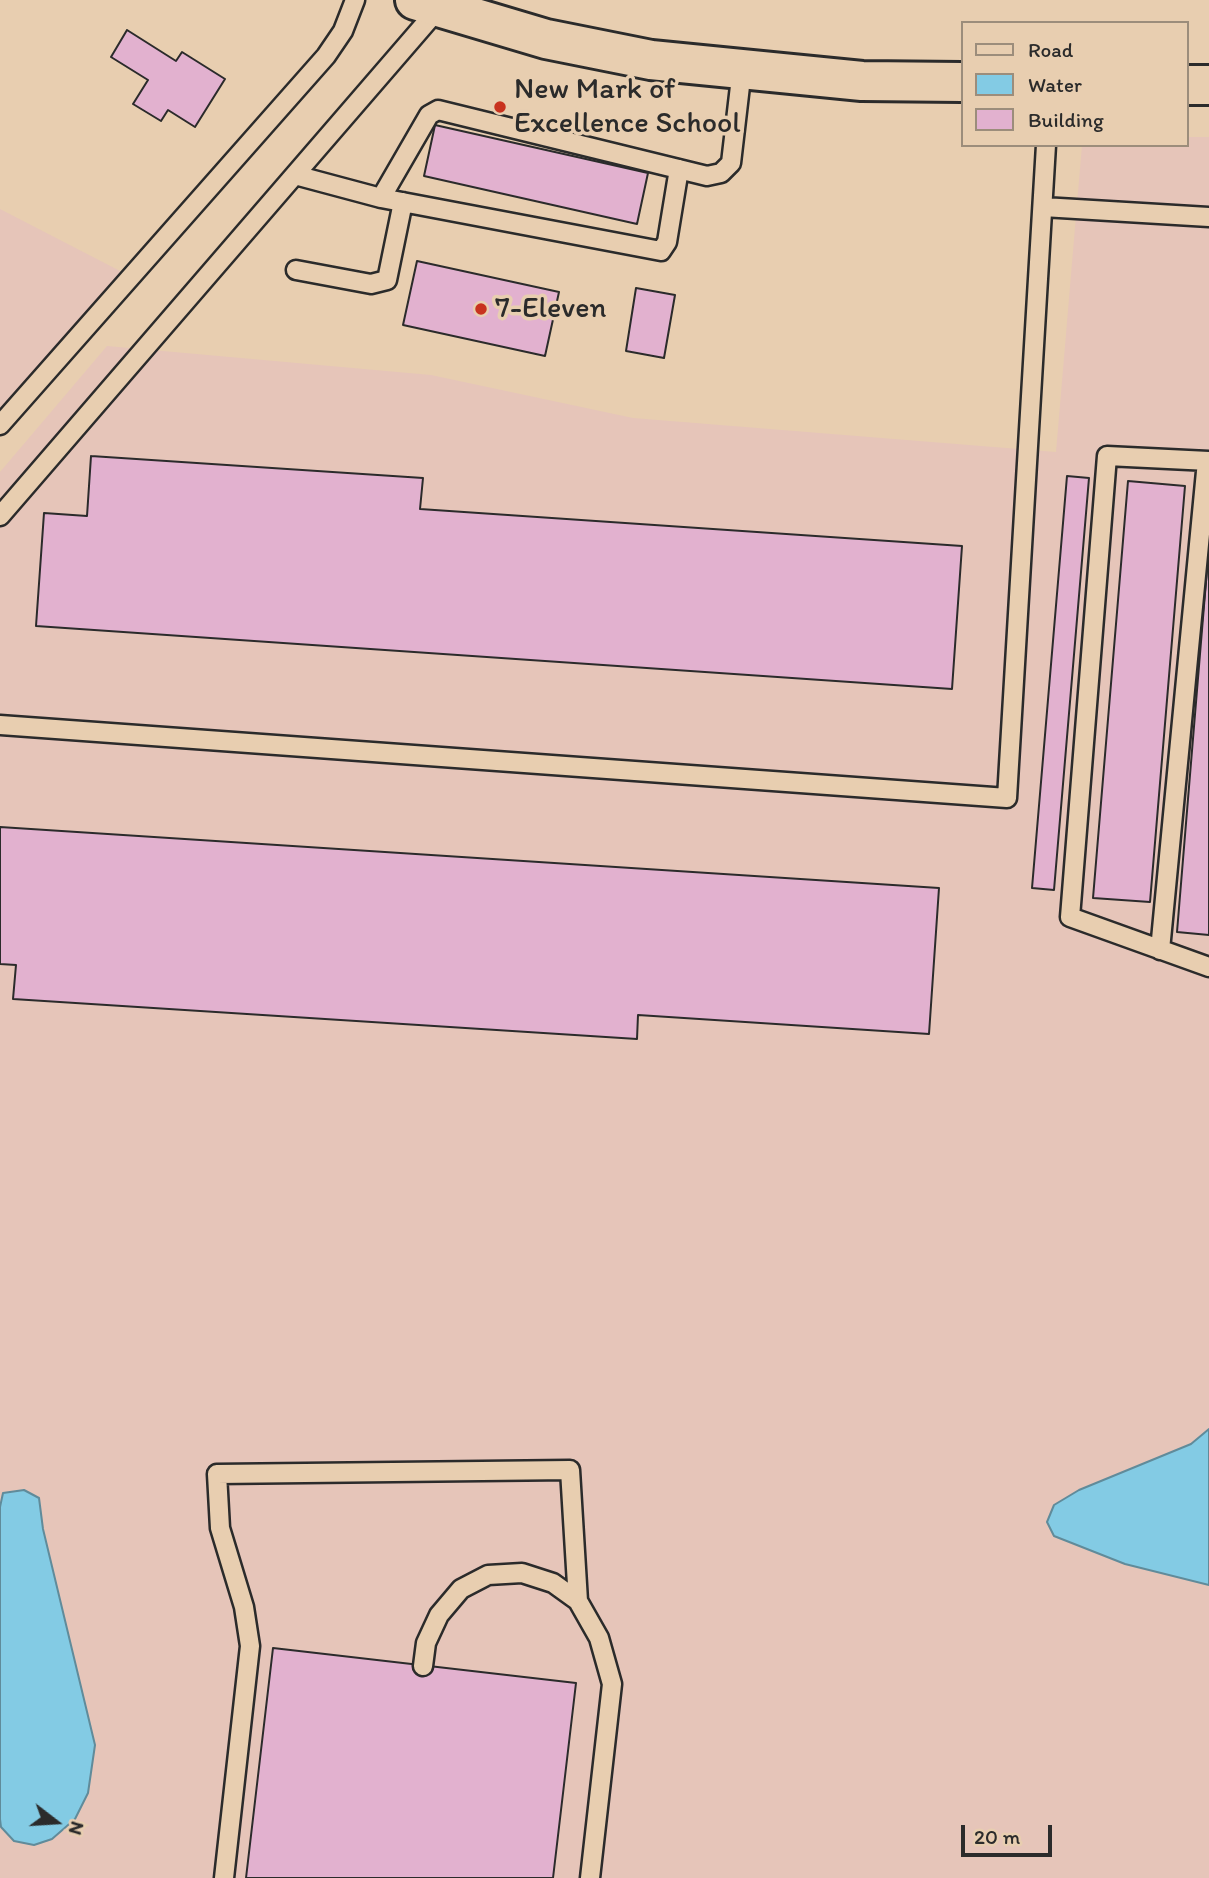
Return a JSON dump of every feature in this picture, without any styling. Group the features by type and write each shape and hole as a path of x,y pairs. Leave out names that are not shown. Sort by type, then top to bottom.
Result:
{"main road":[{"path":"427,5 546,39 651,60 862,80 960,82"},
{"path":"1188,85 1209,85"}],"lane":[{"path":"0,425 326,56 344,31 355,0"},
{"path":"0,516 295,175 427,5"},
{"path":"381,198 429,115 438,110 707,176 721,173 731,163 742,69"},
{"path":"0,725 1007,799 1046,147"},
{"path":"295,175 381,198 661,251 667,242 679,169"},
{"path":"296,270 372,284 387,280 403,202"},
{"path":"1042,207 1209,217"},
{"path":"1160,950 1208,461 1107,456 1070,917 1160,950 1209,967"},
{"path":"224,1878 250,1646 244,1607 220,1528 217,1474 570,1469 578,1601"},
{"path":"423,1666 426,1643 439,1615 461,1589 488,1575 522,1573 553,1583 578,1601 599,1638 612,1684 590,1878"}],"shaded area":[{"path":"1188,137 1209,137 1209,1878 0,1878 0,472 107,346 431,375 633,418 1056,452 1082,147 1188,147"},
{"path":"0,209 124,273 0,411"}],"water":[{"path":"1209,1429 1209,1585 1125,1564 1054,1536 1047,1522 1054,1505 1079,1490 1191,1444"},
{"path":"24,1490 39,1498 43,1529 95,1745 88,1793 75,1819 52,1839 34,1845 14,1841 1,1827 0,1819 0,1507 3,1493"}],"building":[{"path":"127,30 176,61 182,52 225,79 195,127 168,110 161,121 133,104 148,80 111,57"},
{"name":"7-Eleven","path":"435,125 648,173 637,224 424,176"},
{"name":"7-Eleven","path":"417,261 559,292 545,356 403,325"},
{"path":"636,288 675,295 664,358 626,351"},
{"path":"91,456 423,478 420,509 962,546 952,689 36,626 44,513 87,516"},
{"path":"1067,476 1089,478 1054,890 1032,888"},
{"path":"1128,481 1185,486 1150,902 1093,898"},
{"path":"1209,545 1209,935 1177,932"},
{"path":"0,827 939,888 929,1034 638,1015 637,1039 13,999 16,965 0,964"},
{"path":"273,1648 576,1683 553,1878 246,1878"}],"place":[{"name":"New Mark of Excellence School","path":"500,107"},
{"name":"7-Eleven","path":"481,309"}]}
